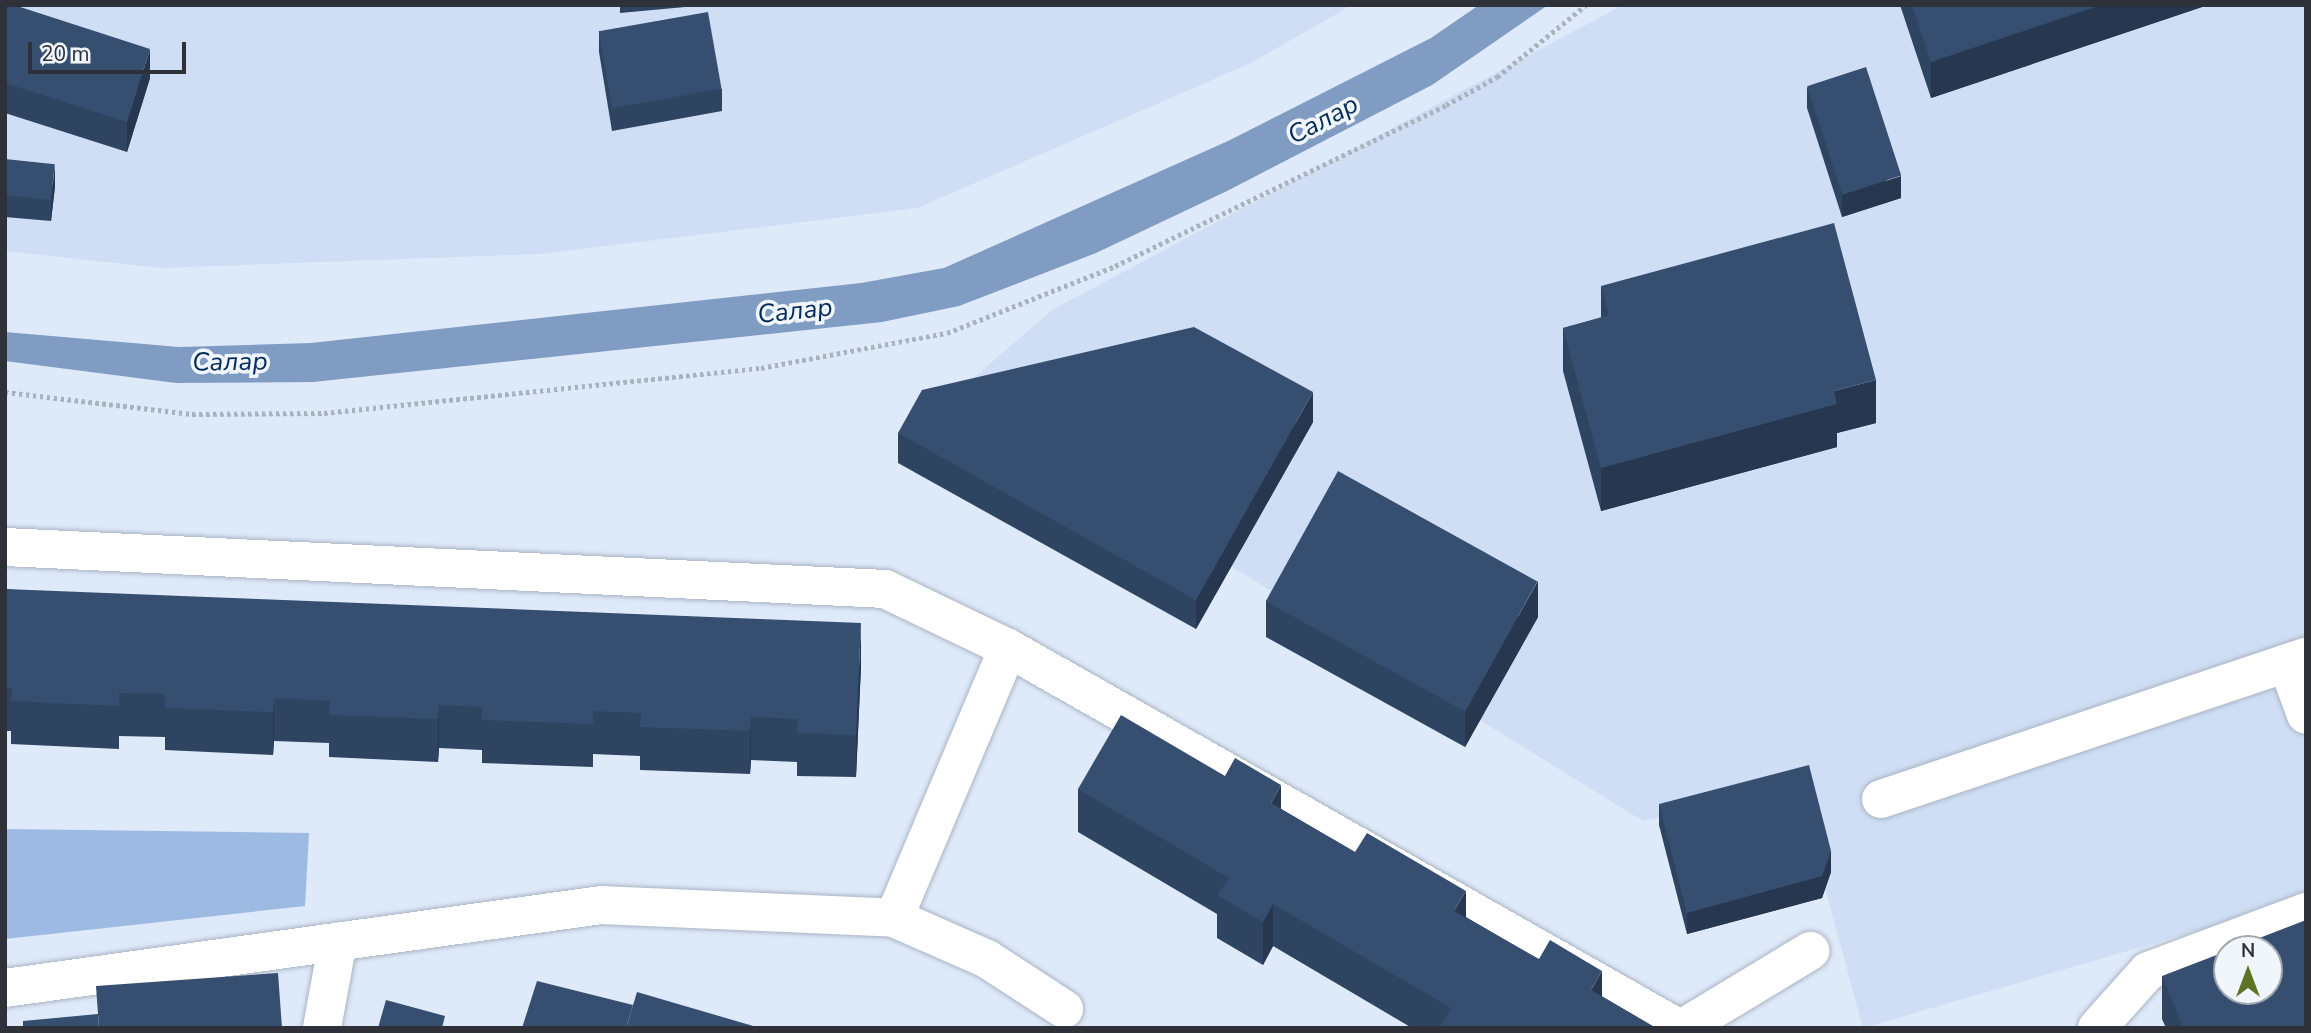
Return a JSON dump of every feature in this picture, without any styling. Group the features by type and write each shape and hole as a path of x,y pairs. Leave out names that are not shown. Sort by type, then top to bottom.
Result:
{"lane":[{"path":"5,547 885,589 1008,648 1681,1028 1810,951"},
{"path":"894,918 1008,648"},
{"path":"1881,799 2297,660 2306,715"},
{"path":"5,988 602,905 894,918 987,959 1063,1009"},
{"path":"2097,1028 2148,971 2306,912"},
{"path":"321,1028 338,941"}],"path":[{"path":"5,392 192,414 324,413 761,368 947,333 1115,266 1446,104 1497,77 1586,5"}],"shaded area":[{"path":"5,5 1352,5 1249,64 917,208 540,254 161,268 5,251"},
{"path":"1623,5 2306,5 2306,899 1863,1028 1798,788 1643,821 954,395 1052,310"},
{"path":"5,829 309,833 305,906 5,939"}],"water":[{"name":"Салар","path":"1479,5 1548,5 1432,85 1227,191 1096,253 959,306 882,322 313,382 176,383 5,361 5,332 179,347 311,343 861,283 944,268 1228,141 1431,38"}],"building":[{"path":"5,5 14,5 150,49 127,122 5,83"},
{"path":"1912,5 2101,5 1931,62"},
{"path":"708,12 722,89 612,108 599,31"},
{"path":"1866,67 1901,175 1842,195 1807,86"},
{"path":"5,159 55,164 51,200 5,195"},
{"path":"1834,223 1876,380 1834,391 1837,404 1601,468 1563,328 1609,315 1601,286"},
{"path":"1194,327 1313,392 1196,600 898,433 922,390"},
{"path":"1338,471 1537,582 1465,712 1266,601"},
{"path":"5,589 861,623 856,735 797,733 798,719 751,717 750,731 640,727 641,713 593,711 593,724 482,720 482,707 439,705 438,719 329,715 330,701 274,698 273,712 165,708 165,694 119,693 119,706 11,701 12,688 5,688"},
{"path":"1121,715 1225,776 1235,758 1281,785 1271,803 1355,852 1367,833 1466,891 1454,911 1539,959 1550,940 1602,971 1591,990 1656,1028 1443,1028 1440,1026 1451,1008 1273,904 1263,922 1217,895 1229,878 1078,789"},
{"path":"1809,765 1831,851 1822,876 1687,913 1659,804"},
{"path":"2306,920 2306,1028 2183,1028 2162,976 2213,956 2213,1005 2283,1005 2283,935 2267,935"},
{"path":"278,973 282,1028 99,1028 96,986"},
{"path":"537,981 633,1005 626,1028 522,1028"},
{"path":"637,992 760,1028 626,1028"},
{"path":"386,1000 445,1016 442,1028 378,1028"},
{"path":"98,1014 99,1028 23,1028 23,1021"}]}
